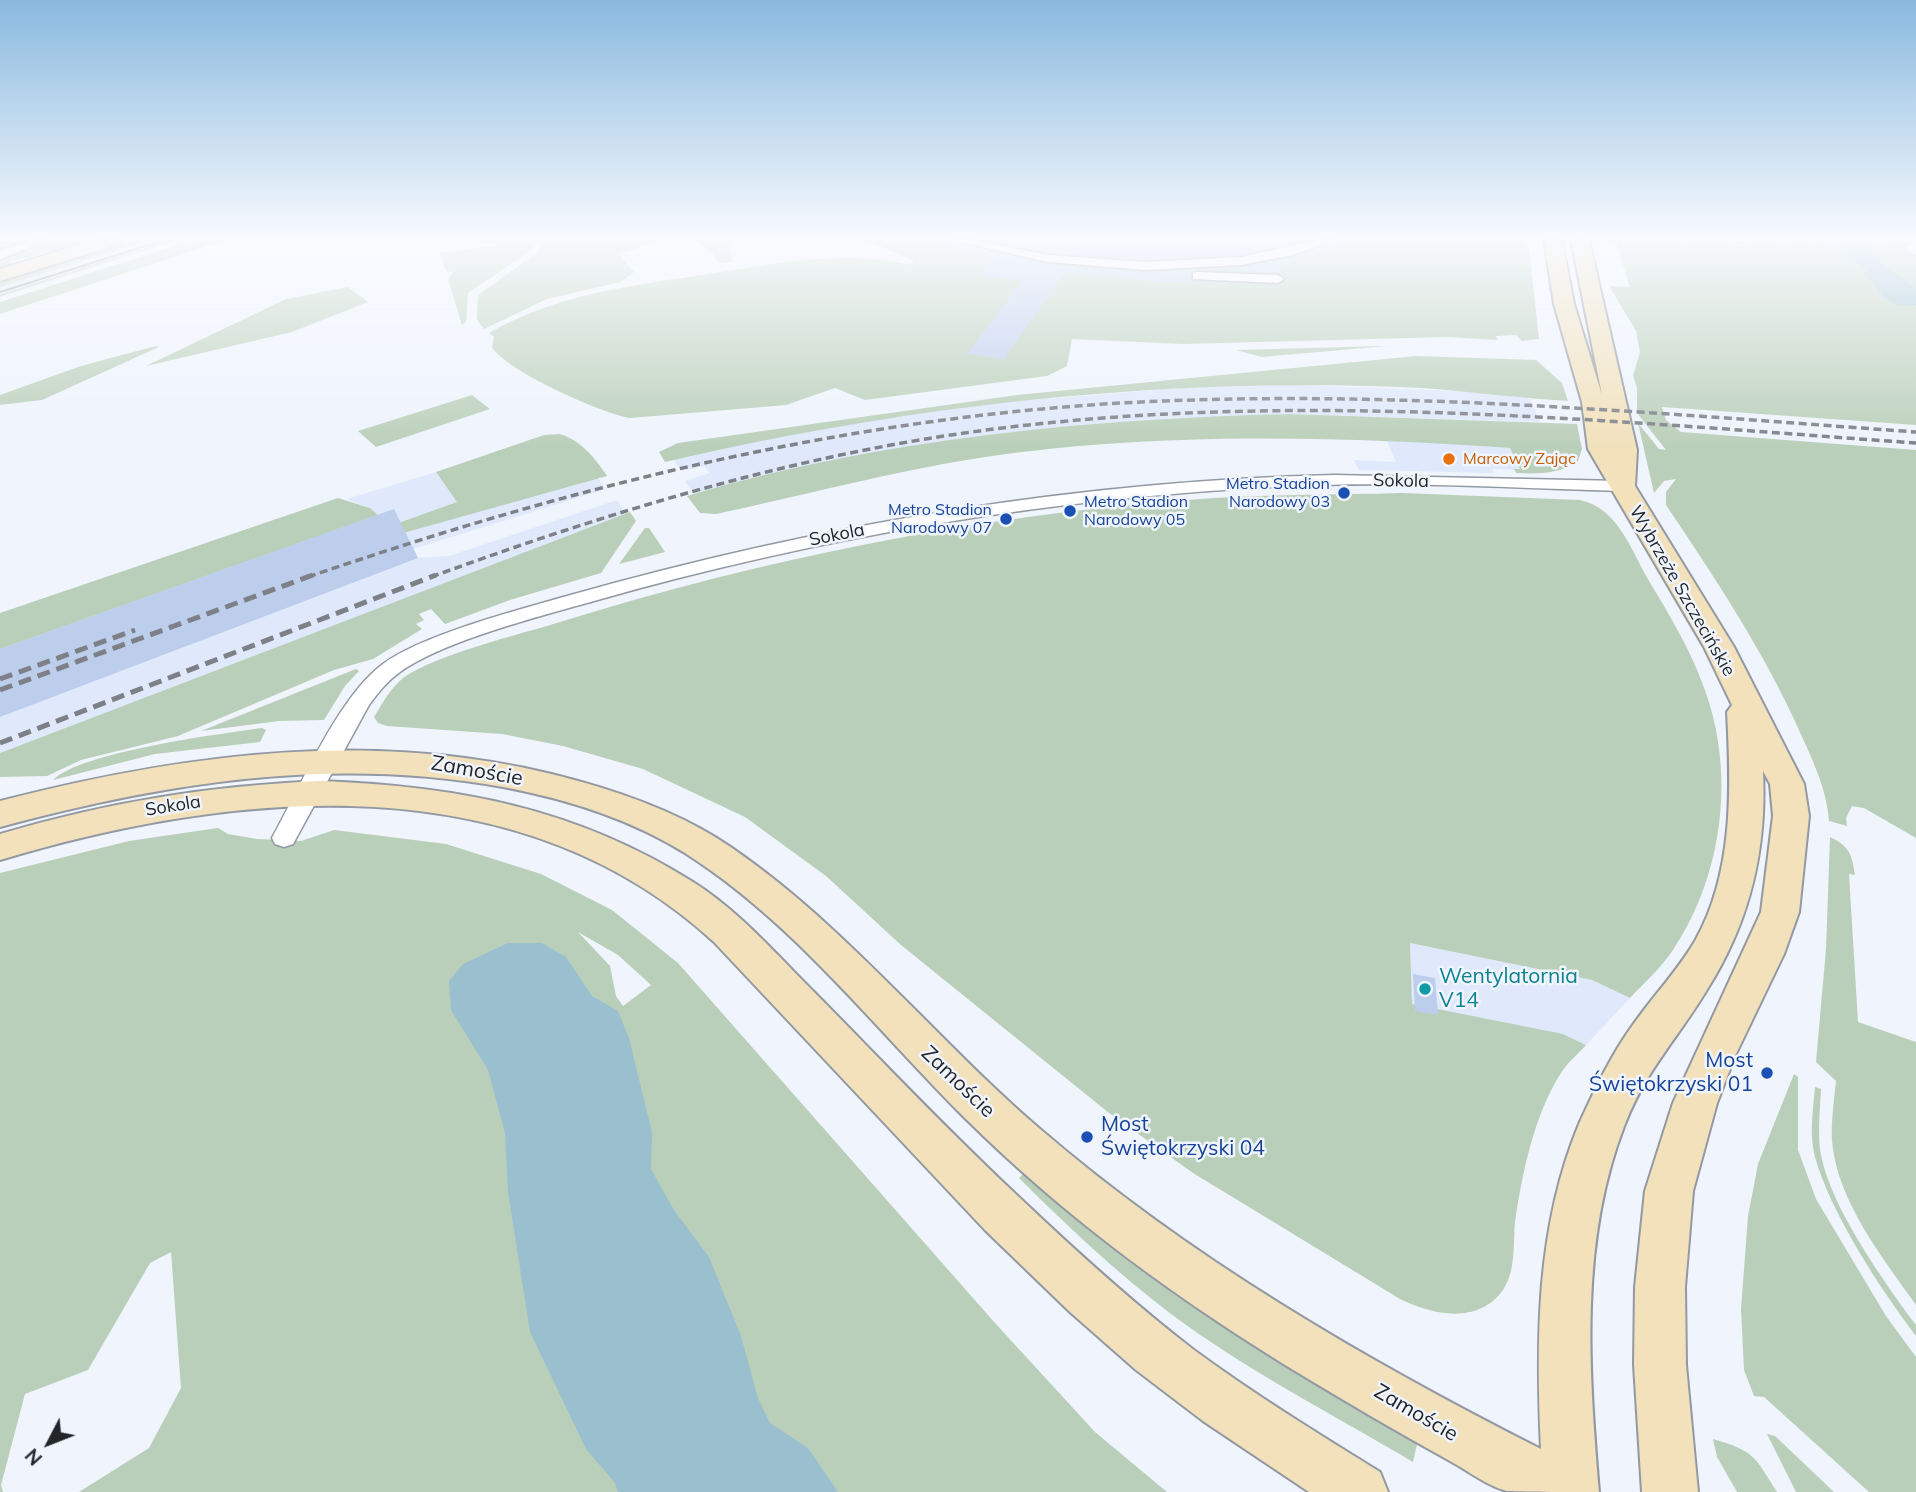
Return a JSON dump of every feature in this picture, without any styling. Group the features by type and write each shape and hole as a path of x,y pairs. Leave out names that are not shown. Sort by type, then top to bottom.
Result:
{"main road":[{"name":"Wybrzeże Szczecińskie","path":"1566,310 1593,402 1600,449 1719,647 1787,784 1791,816 1787,865 1776,922 1692,1111 1669,1192 1660,1300 1660,1365 1670,1492"},
{"name":"Wybrzeże Szczecińskie","path":"1595,310 1625,450 1622,486"},
{"name":"Wybrzeże Szczecińskie","path":"1571,1492 1563,1353 1569,1254 1581,1189 1597,1138 1631,1069 1649,1037 1694,976 1716,938 1731,900 1743,858 1749,803 1742,696"},
{"name":"Sokola","path":"0,814 94,789 199,770 329,759"},
{"name":"Zamoście","path":"329,759 412,761 493,772 572,789 635,811 686,838 740,873 796,922 978,1101 1065,1180 1175,1263 1304,1349 1464,1440 1566,1492"},
{"name":"Sokola","path":"0,847 91,820 184,803 311,793"},
{"name":"Zamoście","path":"311,793 370,794 477,806 607,851 682,894 732,935 1000,1212 1110,1314 1178,1371 1360,1492"}],"street":[{"name":"Sokola","path":"311,793 374,683 403,660 537,610 753,552 986,510 1205,486 1359,480 1622,486"},
{"path":"284,838 311,793"}],"shaded area":[{"path":"1297,385 1484,392 1530,399 1540,422 1290,414 1103,423 921,445 768,475 694,494 685,481 710,473 704,466 681,471 674,460 798,431 978,404 1182,388"},
{"path":"1386,439 1510,448 1521,470 1492,469 1494,473 1359,470 1354,460 1396,462"},
{"path":"436,472 457,501 598,478 606,489 413,549 417,558 449,556 617,500 626,514 0,753 0,649 370,508 347,499"},
{"path":"508,943 542,943 566,957 592,996 618,1011 629,1038 652,1132 651,1169 674,1210 709,1257 741,1336 758,1398 770,1423 808,1448 838,1492 618,1492 615,1483 586,1449 530,1332 508,1192 505,1133 488,1070 451,1010 449,981 463,964"},
{"path":"1410,943 1592,980 1630,998 1586,1045 1563,1034 1456,1018 1412,1004"}],"green space":[{"path":"264,310 349,310 292,332 146,366"},
{"path":"457,310 467,310 466,322 462,325"},
{"path":"477,310 525,310 484,329 477,320"},
{"path":"538,310 1536,310 1539,339 1522,341 1516,335 1496,336 1497,340 1448,337 1183,344 1072,339 1067,366 1047,376 865,400 835,388 786,405 630,418 555,390 501,357 492,347 494,337 489,333"},
{"path":"1623,310 1916,310 1916,425 1662,407 1666,420 1681,432 1916,450 1916,838 1864,808 1852,806 1846,818 1847,826 1829,821 1818,774 1785,700 1737,615 1666,505 1666,492 1676,479 1664,481 1654,493 1638,423 1659,449 1666,450 1637,413 1637,387 1633,376 1640,352 1636,331"},
{"path":"1382,346 1387,346 1262,357 1236,350"},
{"path":"159,347 42,400 0,405 0,395 81,366"},
{"path":"1416,356 1536,360 1562,383 1568,401 1400,387 1307,385 1122,392 938,411 756,442 665,462 659,452 678,443 1017,395"},
{"path":"472,395 490,409 376,447 358,431"},
{"path":"1290,414 1577,424 1582,449 1578,461 1564,468 1548,472 1516,473 1514,469 1520,469 1510,448 1369,440 1150,441 1007,454 938,465 716,514 700,513 687,496 835,459 986,435 1138,421"},
{"path":"559,434 581,445 607,476 382,539 337,545 457,502 436,472 544,435"},
{"path":"1402,493 1580,500 1604,512 1622,532 1692,658 1713,718 1719,752 1720,821 1704,888 1673,950 1630,998 1592,980 1410,943 1412,1004 1563,1034 1586,1045 1561,1073 1536,1126 1521,1184 1512,1266 1507,1283 1493,1301 1468,1312 1440,1312 1400,1299 1193,1173 1109,1113 901,945 826,876 745,817 643,769 563,746 502,734 387,726 378,723 374,717 390,691 403,678 457,653 637,599 870,543 1108,507 1241,497"},
{"path":"338,498 370,508 378,515 0,649 0,613"},
{"path":"630,512 636,521 601,573 510,600 445,624 431,609 419,614 424,620 416,624 422,629 373,659 334,670 178,736 81,760 47,776 0,777 0,753"},
{"path":"645,528 649,528 665,552 619,564"},
{"path":"356,669 359,671 345,686 324,720 279,721 201,731"},
{"path":"262,728 266,730 260,742 155,754 53,780 68,770 120,753"},
{"path":"218,828 228,834 257,839 301,841 334,830 446,844 541,874 612,910 678,963 995,1323 1095,1432 1167,1492 79,1492 149,1448 181,1388 171,1252 150,1263 88,1370 25,1394 1,1485 3,1492 0,1492 0,873 129,841","holes":["578,932 618,955 651,985 623,1006 616,996 610,966"]},
{"path":"1830,837 1849,852 1855,875 1849,874 1858,1022 1916,1042 1916,1305 1876,1248 1852,1207 1836,1163 1832,1141 1836,1081 1816,1062 1826,949"},
{"path":"1794,1074 1798,1077 1798,1150 1816,1199 1886,1316 1916,1357 1916,1492 1869,1492 1764,1397 1754,1396 1744,1370 1741,1309 1748,1216 1758,1164"},
{"path":"1815,1087 1821,1089 1820,1149 1833,1193 1859,1241 1916,1325 1916,1336 1858,1250 1822,1179 1812,1140"},
{"path":"1023,1174 1105,1242 1168,1287 1418,1440 1413,1462 1259,1373 1171,1314 1074,1231 1019,1178"},
{"path":"1767,1434 1775,1436 1834,1492 1796,1492"},
{"path":"1713,1439 1746,1452 1758,1463 1777,1492 1737,1492 1717,1457"}],"building":[{"path":"1001,310 1039,310 1004,359 967,354"},
{"path":"394,509 418,558 0,717 0,649"},
{"name":"Wentylatornia V14","path":"1413,974 1435,978 1438,1015 1415,1011"}],"railway":[{"path":"308,577 517,511 623,482 837,436 1054,408 1164,401 1352,399 1540,406 1916,432"},
{"path":"431,577 565,530 770,471 909,442 979,431 1096,419 1213,412 1448,413 1565,418 1916,443"},
{"path":"0,690 313,575"},
{"path":"0,743 436,575"},
{"path":"0,679 135,630"}],"place":[{"name":"Marcowy Zając","path":"1449,459"},
{"name":"Metro Stadion Narodowy 03","path":"1344,493"},
{"name":"Metro Stadion Narodowy 05","path":"1070,511"},
{"name":"Metro Stadion Narodowy 07","path":"1006,519"},
{"name":"Wentylatornia V14","path":"1425,989"},
{"name":"Most Świętokrzyski 01","path":"1767,1073"},
{"name":"Most Świętokrzyski 04","path":"1087,1137"}]}
